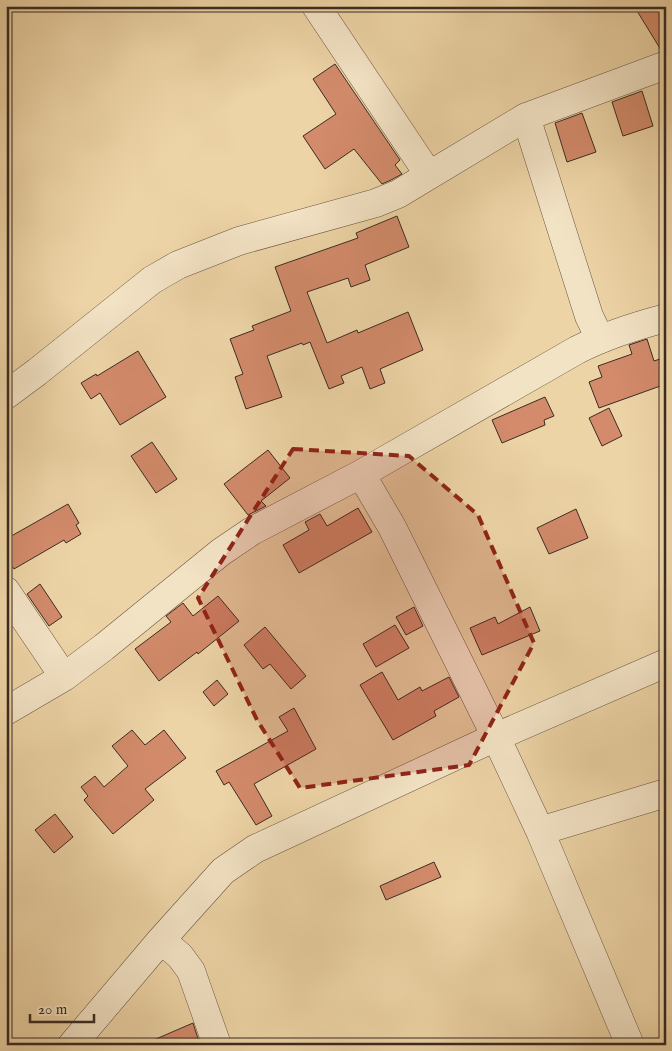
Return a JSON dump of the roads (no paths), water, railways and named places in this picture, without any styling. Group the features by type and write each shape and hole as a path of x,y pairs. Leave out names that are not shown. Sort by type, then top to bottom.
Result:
{"street":[{"path":"316,6 429,175"},
{"path":"6,395 152,280 178,265 239,241 376,203 398,194 526,117 666,65"},
{"path":"526,117 589,316 600,339"},
{"path":"6,711 64,678 221,552 252,531 361,474 577,350 600,339 641,324 666,318"},
{"path":"361,474 392,527 496,737 540,831 630,1045"},
{"path":"6,591 64,678"},
{"path":"72,1045 223,870 255,849 496,737 666,663"},
{"path":"540,831 666,793"},
{"path":"161,940 180,956 191,971 218,1045"}]}
